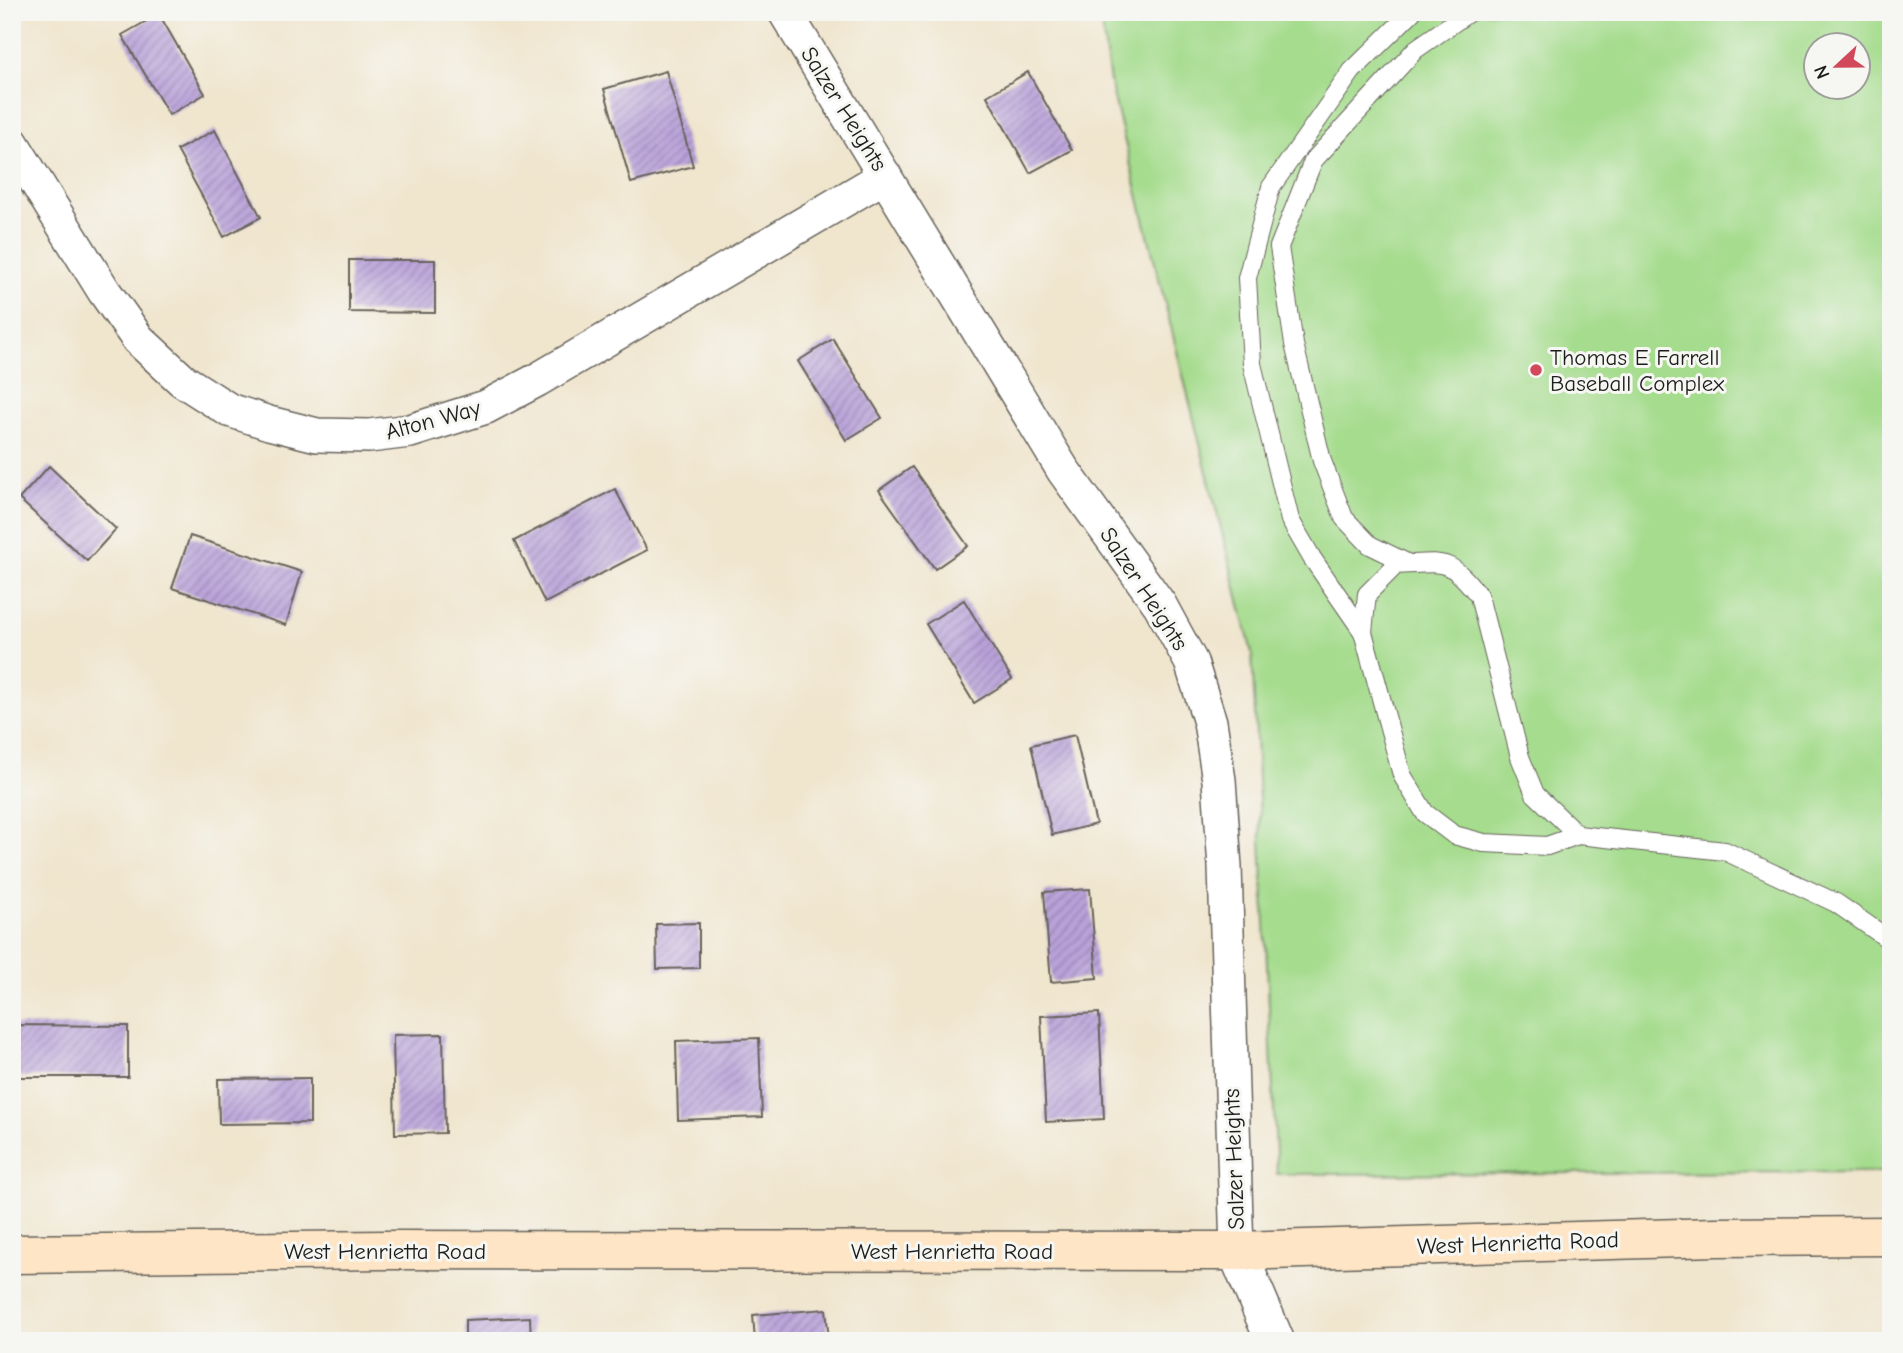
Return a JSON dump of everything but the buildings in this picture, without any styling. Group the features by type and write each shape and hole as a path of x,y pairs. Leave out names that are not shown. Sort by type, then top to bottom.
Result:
{"main road":[{"name":"West Henrietta Road","path":"12,1254 386,1250 1237,1251 1716,1237 1891,1236"}],"street":[{"name":"Salzer Heights","path":"785,12 1063,470 1160,605 1191,662 1206,710 1219,780 1225,867 1237,1251"},
{"name":"Alton Way","path":"12,143 104,291 138,339 182,380 229,410 269,424 317,435 369,436 410,431 486,407 537,380 885,176"},
{"path":"1237,1251 1275,1341"}],"lane":[{"path":"1412,12 1352,71 1271,187 1247,278 1252,364 1290,520 1312,558 1363,632 1402,775 1425,813 1454,835 1484,843 1547,846 1578,835 1725,851 1836,903 1891,940"},
{"path":"1409,565 1370,545 1344,518 1322,461 1306,396 1294,344 1279,247 1313,161 1416,49 1469,12"},
{"path":"1363,632 1367,594 1396,565 1445,563 1463,576 1479,596 1520,757 1535,794 1578,835"}],"green space":[{"name":"Thomas E Farrell Baseball Complex","path":"1100,12 1891,12 1891,1172 1277,1174 1252,653 1110,82"}],"place":[{"name":"Thomas E Farrell Baseball Complex","path":"1536,370"}]}
